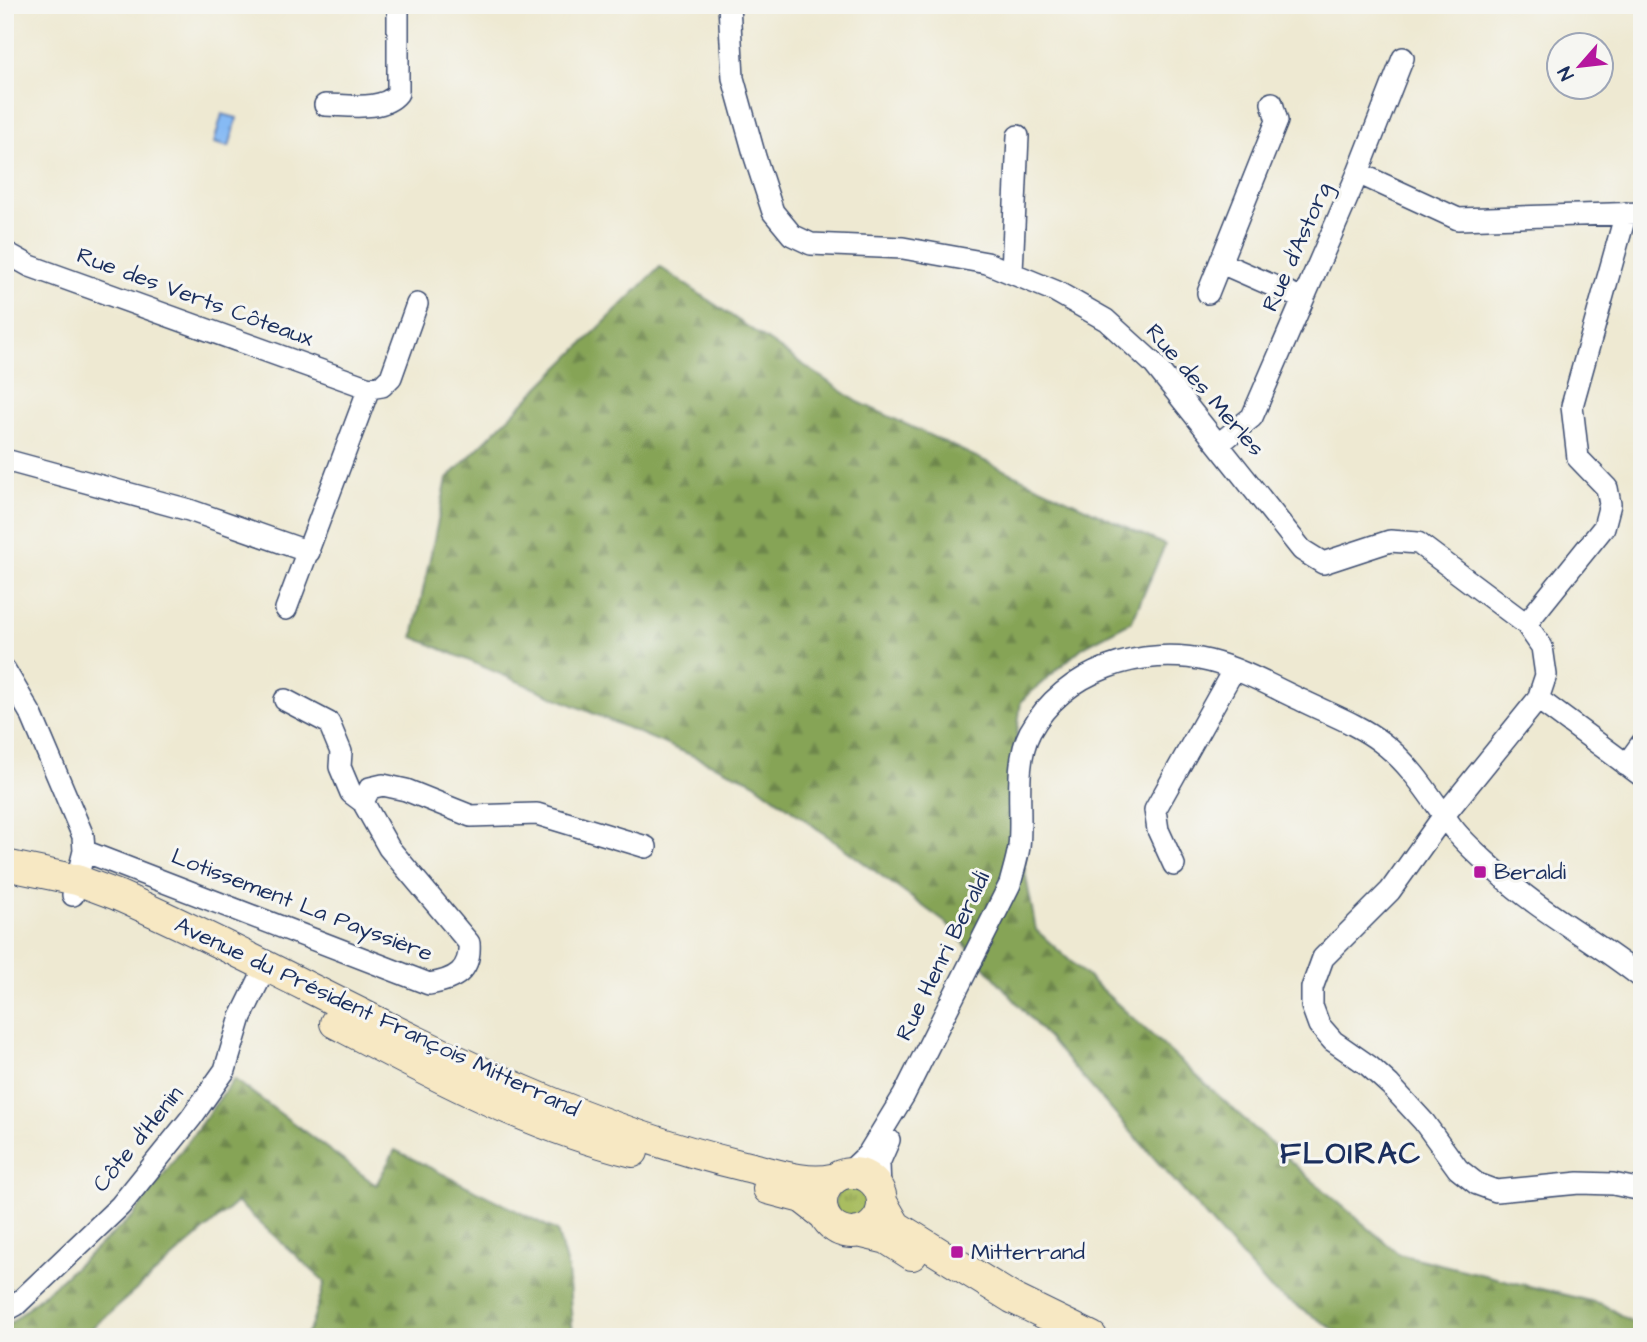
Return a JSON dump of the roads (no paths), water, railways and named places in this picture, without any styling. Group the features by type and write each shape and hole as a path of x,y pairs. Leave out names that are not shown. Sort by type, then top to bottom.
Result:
{"street":[{"path":"325,105 381,105 392,101 398,93 398,5"},
{"name":"Rue des Merles","path":"729,5 733,78 773,212 792,235 811,244 903,248 987,263 1012,272 1106,320 1153,362 1220,443 1302,550 1323,563 1390,541 1418,543 1526,624"},
{"name":"Rue d'Astorg","path":"1220,443 1252,417 1359,173 1402,58"},
{"path":"1209,293 1276,121 1272,103"},
{"path":"1012,272 1018,136"},
{"path":"1359,173 1458,219 1634,213 1572,406 1578,458 1607,488 1610,504 1604,527 1526,624 1542,647 1546,675 1538,699 1445,814 1390,891 1323,958 1312,988 1312,1006 1319,1025 1333,1041 1369,1066 1390,1085 1424,1122 1458,1169 1477,1184 1496,1191 1579,1184 1613,1184 1642,1190"},
{"name":"Rue des Verts Côteaux","path":"5,252 30,266 369,388"},
{"path":"1221,264 1303,299"},
{"path":"286,609 369,388 382,386 391,377 417,304"},
{"path":"5,460 189,510 309,552"},
{"name":"Rue Henri Beraldi","path":"841,1176 869,1154 904,1095 1010,884 1018,849 1023,757 1029,734 1047,706 1070,688 1117,663 1150,657 1186,658 1234,669 1382,742 1417,778 1453,827 1521,893 1610,952 1642,978"},
{"path":"1174,865 1158,830 1155,810 1234,669"},
{"path":"5,670 32,716 83,836 84,851 75,888"},
{"path":"1538,699 1634,771 1642,743"},
{"name":"Lotissement La Payssière","path":"84,851 429,984 450,981 461,973 470,959 469,943 390,848 363,802 351,793 340,767 341,752 328,723 285,700"},
{"path":"363,802 370,788 383,785 406,790 471,816 537,814 646,847"},
{"name":"Avenue du Président François Mitterrand","path":"5,865 163,916 416,1065 563,1132 802,1198 824,1215"},
{"name":"Avenue du Président François Mitterrand","path":"5,878 75,888"},
{"name":"Avenue du Président François Mitterrand","path":"261,974 604,1124 732,1163 805,1180 841,1176"},
{"name":"Côte d'Henin","path":"5,1311 16,1305 120,1206 168,1148 225,1070 241,1017 261,974"},
{"name":"Rue Henri Beraldi","path":"881,1197 879,1163 896,1125 904,1095"},
{"path":"1059,1337 972,1292 887,1239 838,1230 824,1215 822,1195 841,1176 862,1173 872,1180 896,1226 1001,1291 1092,1337"},
{"path":"858,1233 876,1221 881,1197"}],"water":[{"path":"222,114 237,118 229,147 214,143"}],"place":[{"name":"Beraldi","path":"1480,872"},
{"name":"Mitterrand","path":"957,1252"}],"district":[{"name":"FLOIRAC","path":"1351,1154"}]}
